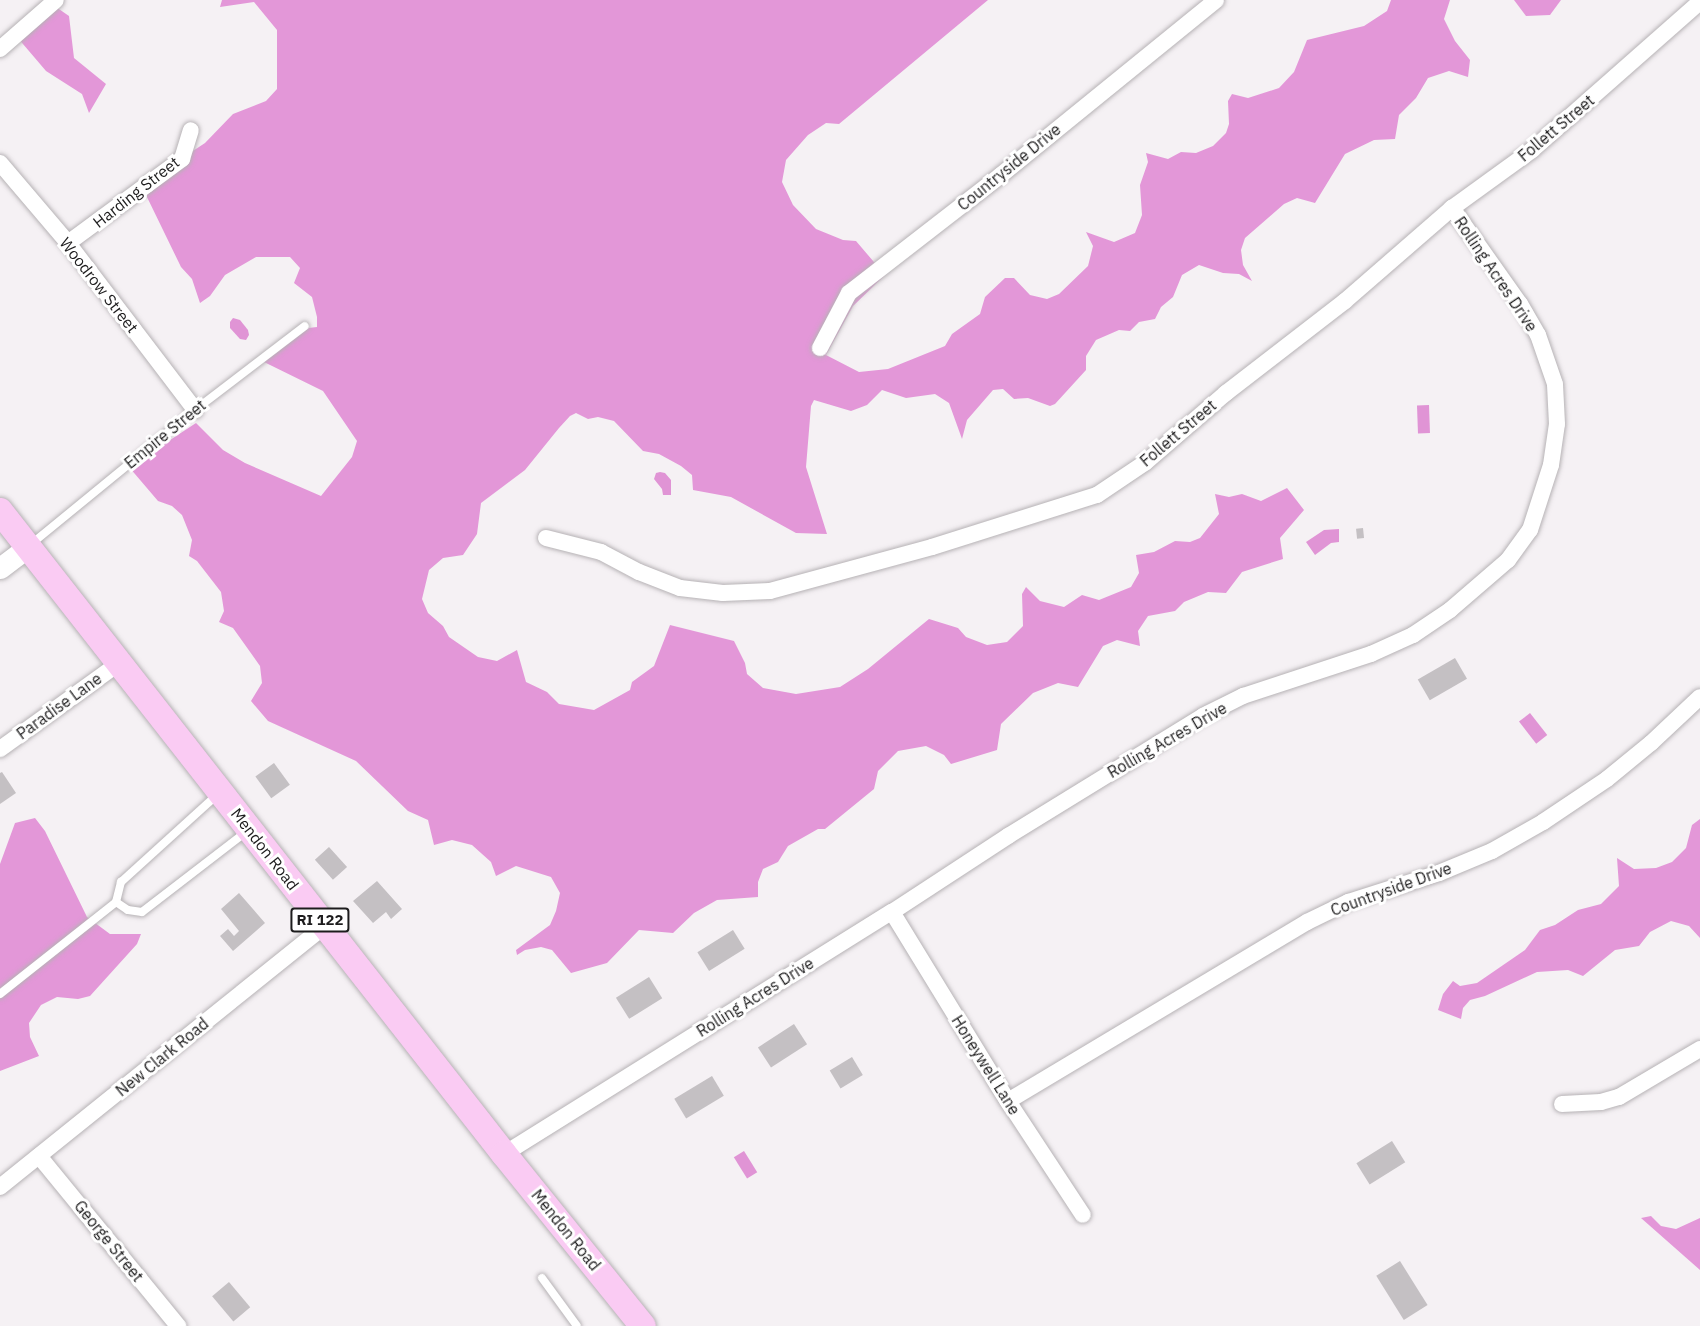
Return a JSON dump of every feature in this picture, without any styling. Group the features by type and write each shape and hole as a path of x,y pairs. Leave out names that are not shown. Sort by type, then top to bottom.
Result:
{"main road":[{"name":"Mendon Road","path":"0,511 118,664 409,1029 504,1154 643,1326"}],"street":[{"path":"0,49 56,0"},
{"name":"Countryside Drive","path":"820,348 849,293 1001,175 1216,0"},
{"name":"Follett Street","path":"546,538 601,552 639,572 680,588 723,593 770,591 932,547 1096,495 1146,462 1226,393 1345,302 1452,208 1532,150 1696,6"},
{"name":"Harding Street","path":"68,243 182,159 191,130"},
{"name":"Woodrow Street","path":"0,163 68,243 195,410"},
{"name":"Rolling Acres Drive","path":"504,1154 892,912 1008,836 1203,716 1243,696 1371,654 1413,635 1450,610 1508,560 1530,530 1546,483 1557,424 1555,384 1538,335 1452,208"},
{"path":"0,568 28,547"},
{"name":"Paradise Lane","path":"0,749 118,664"},
{"name":"Countryside Drive","path":"1008,1101 1307,922 1348,902 1439,873 1492,851 1543,822 1607,780 1652,743 1700,697"},
{"name":"Honeywell Lane","path":"892,912 1008,1101 1083,1215"},
{"name":"New Clark Road","path":"0,1187 325,926"},
{"path":"1562,1104 1601,1102 1619,1097 1700,1049"},
{"name":"George Street","path":"39,1156 178,1326"}],"lane":[{"name":"Empire Street","path":"28,547 195,410 305,326"},
{"path":"0,994 116,902 121,882 220,791"},
{"path":"116,902 128,910 142,912 249,829"},
{"path":"542,1278 577,1326"}],"shaded area":[{"path":"222,0 988,0 839,124 826,123 808,135 786,160 782,182 793,205 816,229 843,240 856,241 885,275 853,306 826,355 859,372 888,369 945,346 952,334 980,314 985,297 1005,278 1014,278 1030,295 1047,299 1059,294 1088,266 1093,246 1086,232 1114,242 1135,233 1142,215 1140,185 1148,162 1146,153 1168,159 1181,152 1196,153 1213,146 1226,133 1229,124 1228,101 1232,94 1248,98 1279,88 1294,72 1307,40 1364,26 1387,11 1391,0 1450,0 1444,19 1455,41 1470,60 1468,77 1449,71 1428,78 1416,98 1399,115 1395,139 1374,140 1345,154 1315,203 1297,198 1284,204 1245,238 1241,250 1243,265 1252,281 1239,274 1223,273 1199,265 1182,275 1173,297 1161,307 1155,319 1139,322 1130,331 1119,330 1096,340 1086,356 1086,370 1055,404 1050,406 1028,398 1014,399 1003,389 993,390 967,420 962,439 949,403 935,394 906,398 882,390 867,405 851,411 814,400 811,406 806,467 827,534 796,533 731,497 693,490 692,475 659,454 643,451 614,421 598,417 588,419 576,413 559,428 525,470 481,503 477,534 463,555 443,558 429,570 422,599 428,613 443,626 449,637 478,657 497,661 517,650 526,682 547,692 559,704 594,710 630,690 632,682 654,666 670,625 734,641 745,663 747,674 763,688 796,694 840,687 868,669 929,619 958,628 966,637 987,645 1007,642 1023,626 1022,594 1026,587 1040,601 1064,607 1082,595 1099,600 1131,587 1139,573 1136,555 1154,552 1175,541 1190,542 1200,538 1219,514 1215,494 1229,497 1242,494 1261,501 1287,488 1304,510 1280,538 1283,559 1242,572 1226,593 1208,592 1184,602 1175,611 1148,616 1138,631 1140,646 1117,640 1103,646 1078,687 1058,683 1033,693 1001,724 997,750 951,764 944,755 926,746 898,751 878,771 874,789 825,829 818,829 788,846 778,862 763,869 758,882 758,897 717,900 694,913 673,933 639,930 607,963 571,973 552,950 541,947 525,950 517,955 516,950 550,925 560,893 551,877 516,866 496,876 491,862 472,845 452,840 434,845 428,820 408,811 356,761 268,721 251,701 262,683 260,666 233,628 219,622 224,611 221,592 197,561 189,556 192,540 182,515 172,506 158,501 129,467 196,423 223,450 245,463 321,496 352,457 357,441 323,391 264,362 300,329 317,327 312,297 294,283 300,268 290,257 256,257 225,275 210,296 200,303 192,279 181,267 146,195 155,176 205,143 233,114 266,101 277,89 277,30 254,2 220,7"},
{"path":"1514,0 1561,0 1550,15 1526,16"},
{"path":"53,5 69,16 74,58 106,84 89,113 82,94 46,71 17,37"},
{"path":"233,318 240,320 248,330 249,335 246,340 240,339 230,328"},
{"path":"1417,405 1429,405 1430,433 1418,433"},
{"path":"656,473 665,473 671,480 671,495 663,495 662,489 654,479"},
{"path":"1339,529 1339,542 1331,543 1315,555 1306,542 1324,530"},
{"path":"1530,713 1547,735 1536,744 1519,722"},
{"path":"35,818 45,831 87,917 110,934 141,934 137,944 90,996 78,999 57,997 41,1005 29,1023 30,1037 39,1056 0,1071 0,864 15,823"},
{"path":"1700,819 1700,938 1689,926 1671,921 1650,932 1639,946 1615,950 1583,976 1568,970 1537,972 1485,996 1470,1000 1463,1008 1461,1019 1438,1010 1443,994 1453,981 1460,986 1477,983 1525,950 1540,930 1555,925 1578,910 1601,904 1619,886 1617,858 1634,869 1656,868 1672,862 1686,848 1692,825"},
{"path":"744,1151 757,1172 747,1179 734,1157"},
{"path":"1651,1216 1661,1226 1676,1229 1700,1218 1700,1270 1641,1218"}],"building":[{"path":"1363,528 1364,538 1357,539 1356,529"},
{"path":"1455,658 1467,679 1430,700 1418,680"},
{"path":"274,763 290,785 271,798 255,777"},
{"path":"2,772 16,793 0,804 0,773"},
{"path":"329,847 347,867 333,880 315,860"},
{"path":"377,881 402,909 391,919 386,912 373,923 353,901"},
{"path":"239,893 265,923 233,951 220,936 228,929 234,936 239,931 221,909"},
{"path":"733,930 745,949 709,971 697,952"},
{"path":"649,977 662,998 629,1019 616,998"},
{"path":"794,1024 807,1044 771,1068 758,1047"},
{"path":"852,1057 863,1075 841,1088 830,1070"},
{"path":"712,1076 724,1096 686,1118 674,1099"},
{"path":"1392,1141 1405,1162 1370,1184 1356,1163"},
{"path":"1400,1261 1428,1305 1404,1320 1376,1276"},
{"path":"229,1282 250,1307 233,1321 212,1296"}]}
